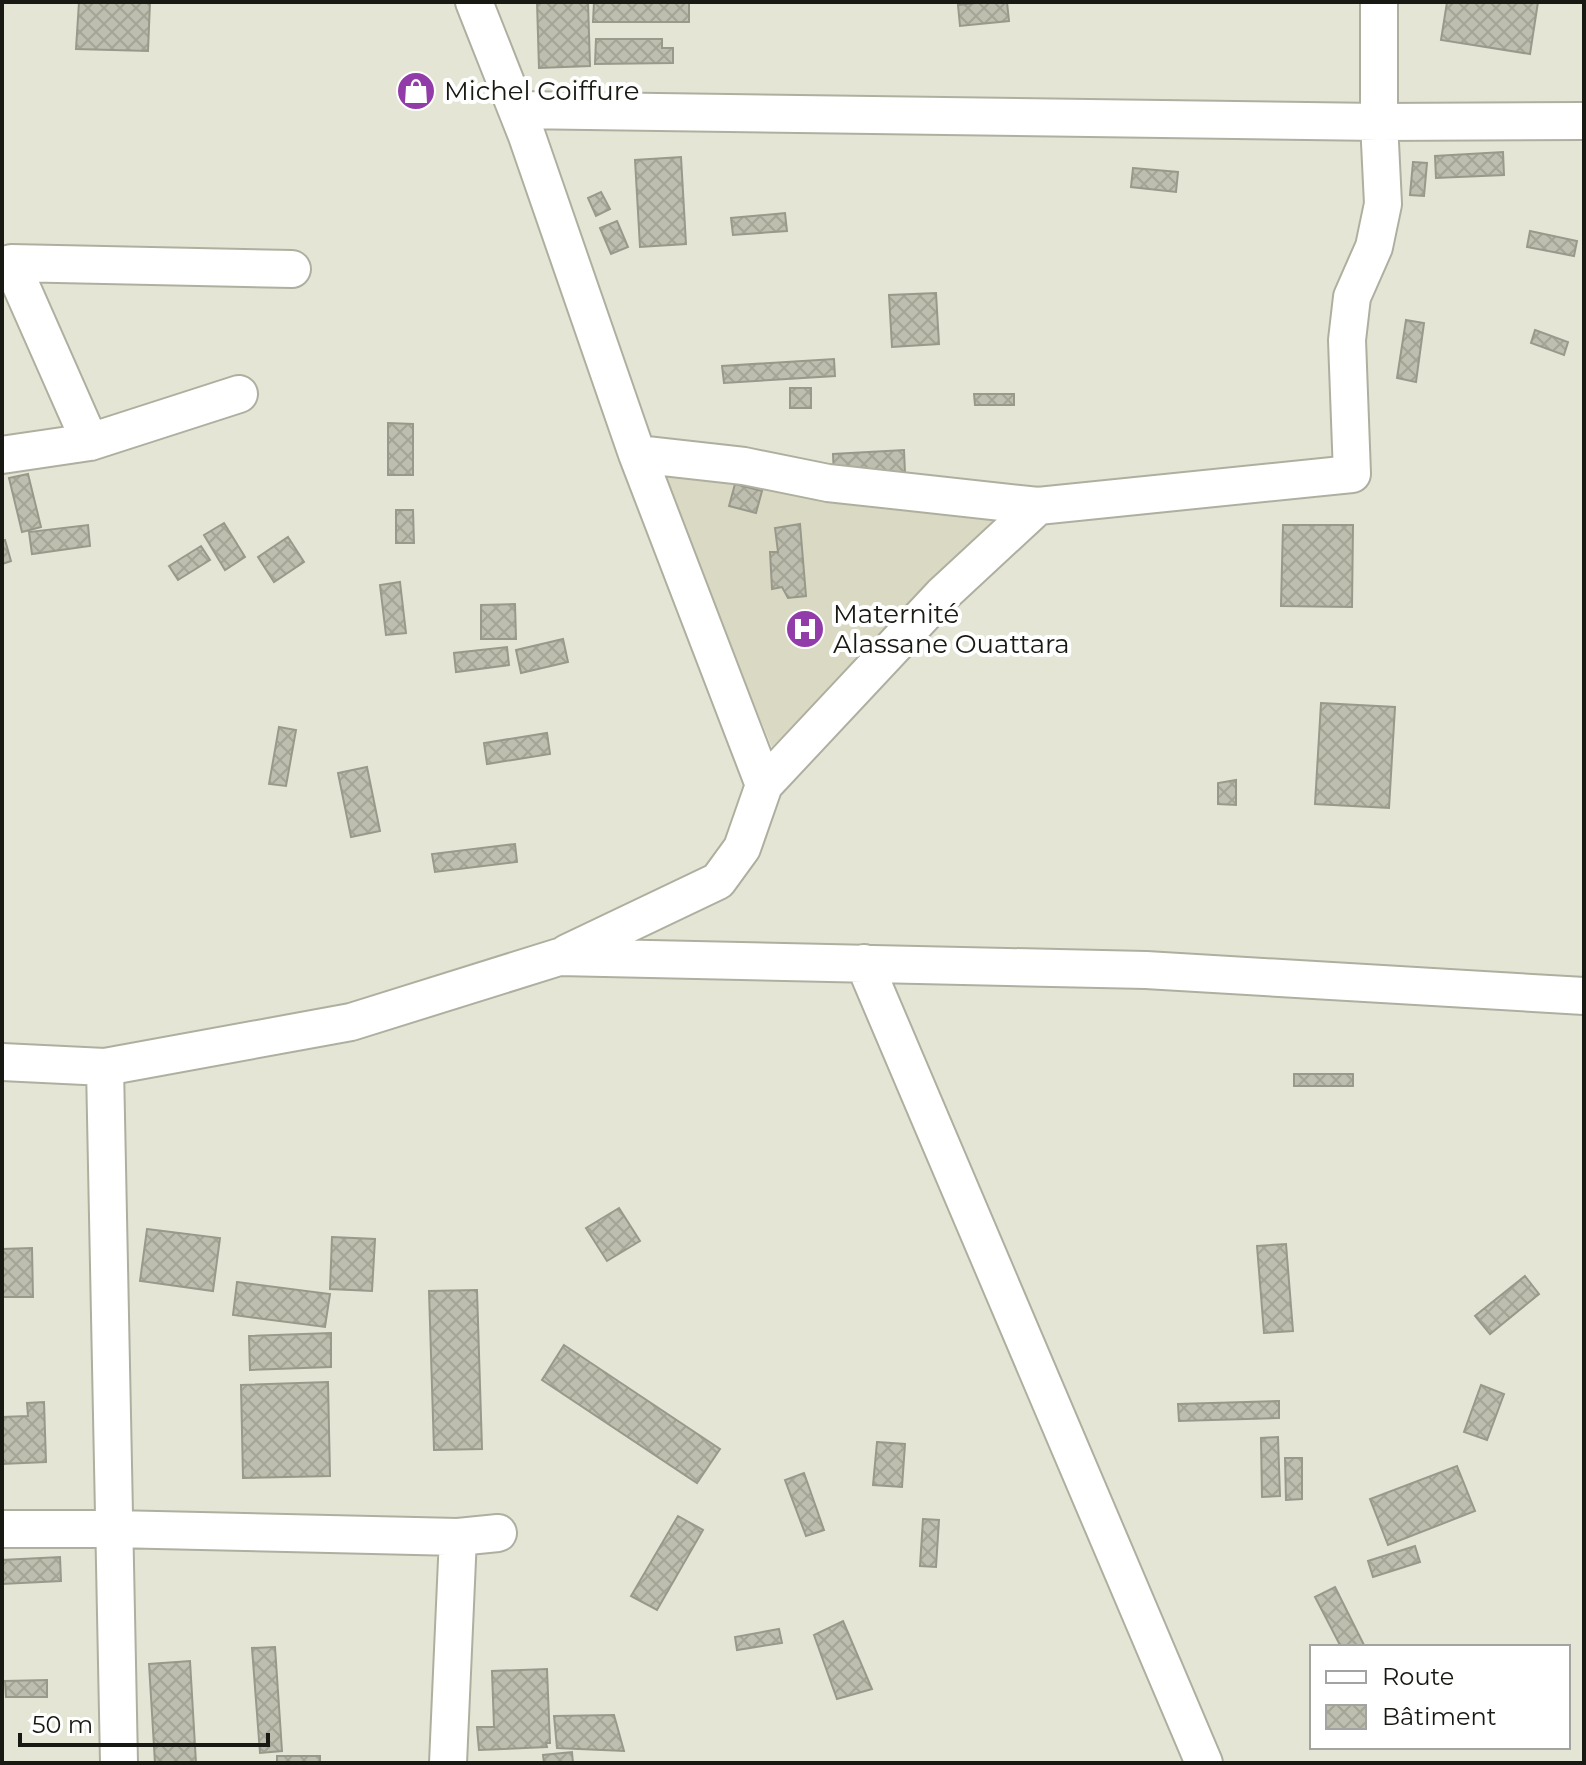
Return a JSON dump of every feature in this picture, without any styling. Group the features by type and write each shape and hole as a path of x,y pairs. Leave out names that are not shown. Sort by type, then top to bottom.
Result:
{"street":[{"path":"474,2 517,110 637,454 764,785"},
{"path":"637,454 744,466 828,483 1038,506 1352,474 1347,340 1352,297 1374,247 1383,204 1379,2"},
{"path":"517,110 1379,122 1584,121"},
{"path":"90,442 5,255 292,269"},
{"path":"2,455 90,442 239,394"},
{"path":"2,1062 105,1067 351,1022 559,957 718,881 742,848 764,785 942,595 1038,506"},
{"path":"559,957 1146,970 1584,996"},
{"path":"864,963 1204,1763"},
{"path":"105,1067 119,1763"},
{"path":"2,1529 458,1537 498,1533"},
{"path":"448,1763 458,1537"}],"shaded area":[{"name":"Maternité Alassane Ouattara","path":"656,470 1003,512 772,747"}],"building":[{"path":"79,2 150,2 148,51 76,49"},
{"path":"537,2 588,2 590,66 539,68"},
{"path":"594,2 689,2 689,22 593,22"},
{"path":"1007,2 1009,21 960,26 958,5"},
{"path":"1447,2 1538,2 1530,54 1441,40"},
{"path":"596,39 662,39 662,48 673,48 673,63 595,64"},
{"path":"1503,152 1504,175 1436,178 1435,156"},
{"path":"681,157 686,244 640,247 635,160"},
{"path":"1413,162 1427,163 1424,196 1410,195"},
{"path":"1133,168 1178,172 1176,192 1131,187"},
{"path":"601,192 610,209 596,216 588,198"},
{"path":"785,213 787,231 733,235 731,218"},
{"path":"617,221 628,247 611,254 600,228"},
{"path":"1530,231 1577,241 1574,256 1527,247"},
{"path":"936,293 939,344 892,347 889,295"},
{"path":"1406,320 1424,323 1416,382 1397,378"},
{"path":"1535,330 1568,342 1564,355 1531,343"},
{"path":"834,359 835,376 724,383 722,366"},
{"path":"790,388 811,388 811,408 790,408"},
{"path":"974,394 1014,394 1014,405 975,405"},
{"path":"388,423 413,424 413,475 388,475"},
{"path":"904,450 905,473 834,477 833,454"},
{"path":"28,474 41,527 22,532 9,478"},
{"path":"735,484 762,491 756,513 729,506"},
{"path":"396,510 413,510 414,543 396,543"},
{"path":"224,523 245,557 225,570 204,535"},
{"path":"800,524 806,596 788,598 782,587 772,589 770,552 778,552 775,528"},
{"path":"88,525 90,546 32,554 29,532"},
{"path":"1283,525 1353,525 1352,607 1281,606"},
{"path":"288,537 304,562 274,582 258,557"},
{"path":"5,540 11,561 2,564 2,541"},
{"path":"201,546 210,560 178,580 169,566"},
{"path":"400,582 406,633 386,635 380,585"},
{"path":"515,604 516,639 481,639 481,605"},
{"path":"563,639 568,662 521,673 516,650"},
{"path":"507,647 509,665 456,672 454,653"},
{"path":"1321,703 1395,707 1389,808 1315,804"},
{"path":"279,727 296,730 286,786 269,784"},
{"path":"547,733 550,754 487,764 484,743"},
{"path":"367,767 380,831 351,837 338,773"},
{"path":"1236,780 1236,805 1218,804 1218,783"},
{"path":"515,844 517,862 435,872 432,854"},
{"path":"1294,1074 1353,1074 1353,1086 1294,1086"},
{"path":"619,1208 640,1241 607,1261 586,1228"},
{"path":"147,1229 220,1238 213,1291 140,1281"},
{"path":"332,1237 375,1239 372,1291 330,1289"},
{"path":"1286,1244 1293,1331 1264,1333 1257,1246"},
{"path":"32,1248 33,1297 2,1297 2,1249"},
{"path":"1525,1276 1539,1294 1490,1334 1475,1316"},
{"path":"237,1282 330,1294 325,1327 233,1315"},
{"path":"477,1290 482,1449 434,1450 429,1291"},
{"path":"331,1333 331,1367 250,1370 249,1336"},
{"path":"564,1345 720,1449 697,1483 542,1380"},
{"path":"328,1382 330,1476 243,1478 241,1385"},
{"path":"1481,1385 1504,1394 1487,1440 1464,1432"},
{"path":"1279,1401 1279,1418 1179,1421 1178,1404"},
{"path":"44,1402 46,1462 2,1464 2,1417 28,1416 27,1403"},
{"path":"1278,1437 1280,1496 1262,1497 1261,1438"},
{"path":"877,1442 905,1444 902,1487 873,1485"},
{"path":"1285,1458 1302,1458 1302,1499 1286,1500"},
{"path":"1457,1466 1475,1511 1388,1545 1370,1499"},
{"path":"804,1473 824,1530 806,1536 785,1480"},
{"path":"678,1516 703,1530 657,1610 631,1596"},
{"path":"923,1519 939,1520 936,1567 920,1566"},
{"path":"1415,1546 1420,1562 1373,1577 1368,1561"},
{"path":"60,1557 61,1581 2,1584 2,1560"},
{"path":"1335,1587 1364,1645 1340,1645 1315,1597"},
{"path":"843,1621 872,1689 837,1699 814,1635"},
{"path":"779,1629 782,1643 737,1650 735,1637"},
{"path":"275,1647 282,1751 260,1753 252,1648"},
{"path":"190,1661 196,1763 155,1763 149,1664"},
{"path":"547,1669 550,1743 546,1743 547,1747 479,1750 477,1727 494,1727 492,1671"},
{"path":"47,1680 47,1697 6,1697 5,1681"},
{"path":"614,1715 624,1751 557,1748 554,1716"},
{"path":"572,1752 573,1763 544,1763 543,1755"},
{"path":"277,1756 320,1756 320,1763 277,1763"}],"place":[{"name":"Michel Coiffure","path":"416,91"},
{"name":"Maternité Alassane Ouattara","path":"805,629"}]}
